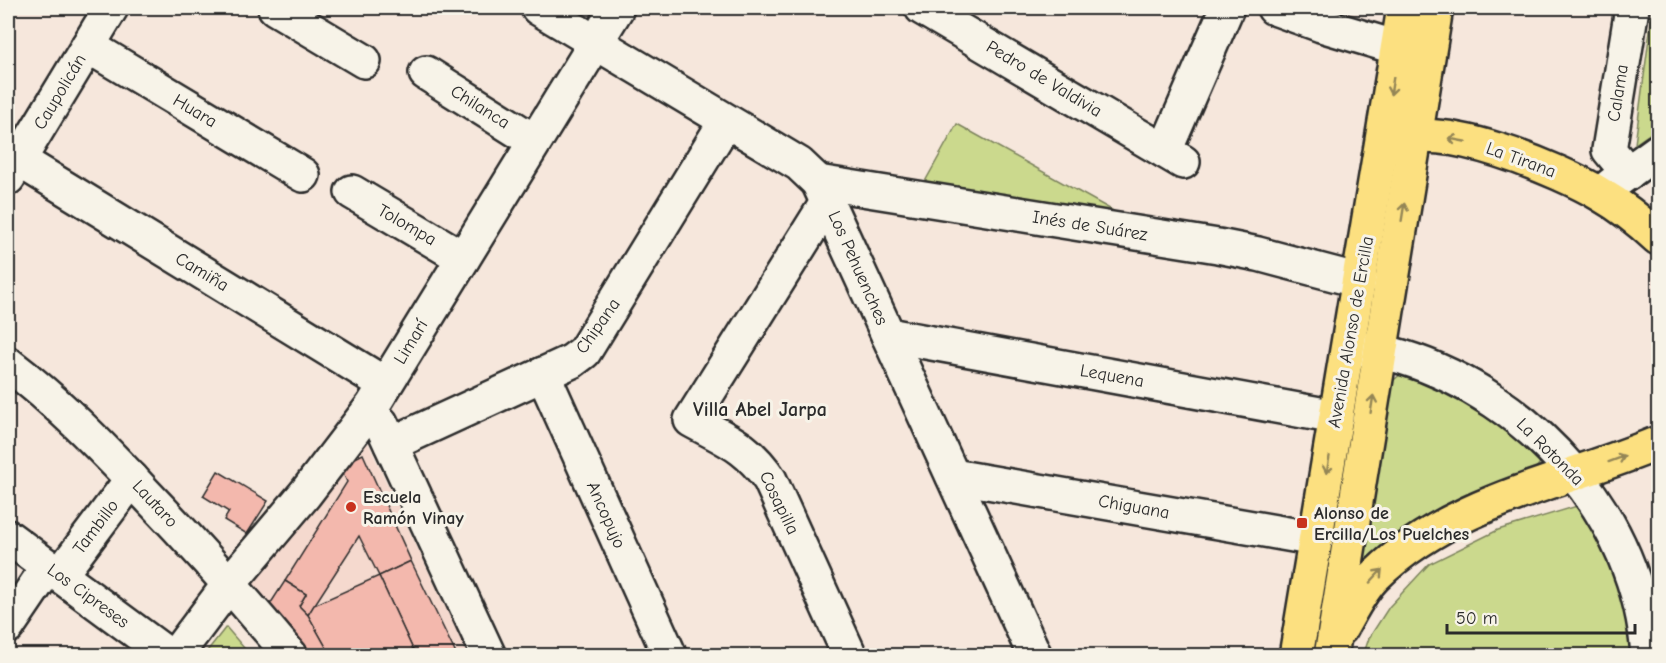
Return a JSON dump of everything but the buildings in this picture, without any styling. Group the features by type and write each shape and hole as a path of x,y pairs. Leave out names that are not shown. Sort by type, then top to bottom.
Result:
{"main road":[{"name":"Avenida Alonso de Ercilla","path":"1296,656 1404,8"},
{"name":"Avenida Alonso de Ercilla","path":"1332,649 1436,8"},
{"path":"1379,167 1392,148 1403,139 1416,136"},
{"name":"La Tirana","path":"1416,136 1438,136 1465,141 1512,155 1552,171 1600,194 1659,238"},
{"path":"1332,649 1375,576 1412,545 1459,516 1659,442"}],"street":[{"name":"Caupolicán","path":"11,172 111,8"},
{"path":"275,8 364,61"},
{"name":"Los Pehuenches","path":"538,8 799,164 823,191 1035,656"},
{"name":"Limarí","path":"175,656 230,584 305,494 379,394 617,8"},
{"name":"Pedro de Valdivia","path":"922,8 1174,157 1227,8"},
{"path":"1274,8 1398,48"},
{"name":"Calama","path":"1628,173 1609,150 1632,8"},
{"name":"Huara","path":"88,46 303,175"},
{"name":"Chilanca","path":"426,73 534,141"},
{"name":"Chipana","path":"391,444 572,361 584,352 726,120"},
{"path":"1600,194 1659,151"},
{"name":"Camiña","path":"11,172 379,394"},
{"name":"Inés de Suárez","path":"823,191 1218,246 1258,254 1360,281"},
{"name":"Cosapilla","path":"823,191 691,420 745,449 765,471 850,656"},
{"name":"Tolompa","path":"351,192 463,258"},
{"name":"Lequena","path":"888,335 1336,417"},
{"name":"La Rotonda","path":"1348,346 1381,352 1432,368 1487,396 1539,437 1575,474 1603,513 1632,571 1641,602 1648,656"},
{"name":"Ancopujo","path":"543,374 670,656"},
{"name":"Lautaro","path":"13,378 93,437 230,584 291,656"},
{"path":"379,394 391,444 489,656"},
{"name":"Chiguana","path":"953,476 1316,539"},
{"name":"Tambillo","path":"8,626 132,478"},
{"name":"Los Cipreses","path":"8,537 169,656"}],"shaded area":[{"name":"Escuela Ramón Vinay","path":"363,433 468,655 305,655 244,581"}],"green space":[{"path":"1653,8 1658,8 1658,128 1635,144"},
{"path":"957,124 1126,218 922,187"},
{"path":"1401,374 1465,401 1510,432 1543,459 1536,468 1519,480 1370,564 1362,552 1389,384"},
{"path":"1577,506 1599,534 1626,605 1634,656 1363,656 1369,638 1389,607 1429,564 1498,530"},
{"path":"226,627 250,655 204,655"},
{"path":"1036,646 1110,655 1041,655"}],"place":[{"name":"Escuela Ramón Vinay","path":"351,507"},
{"name":"Alonso de Ercilla/Los Puelches","path":"1302,523"}],"district":[{"name":"Villa Abel Jarpa","path":"760,409"}]}
